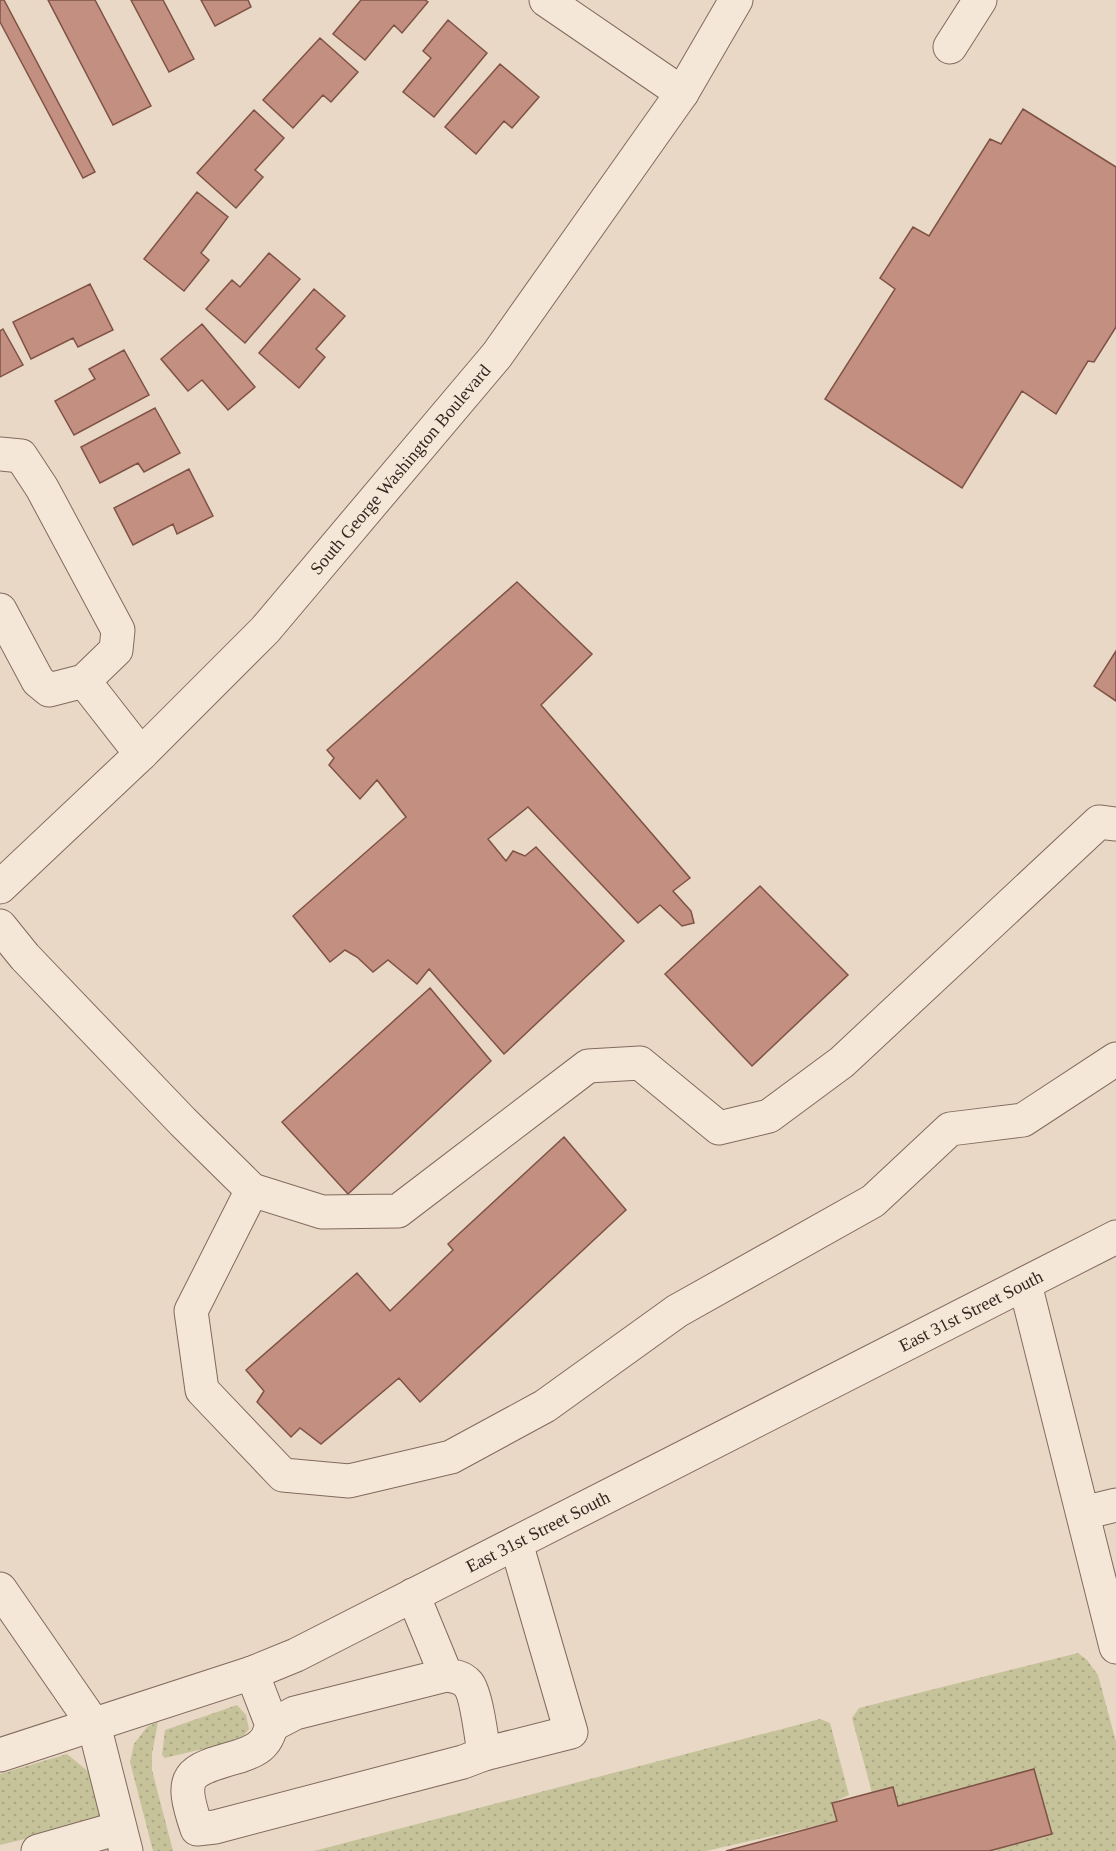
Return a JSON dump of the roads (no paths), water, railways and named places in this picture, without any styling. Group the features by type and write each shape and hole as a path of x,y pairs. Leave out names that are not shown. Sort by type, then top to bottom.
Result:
{"street":[{"path":"546,0 682,93"},
{"name":"South George Washington Boulevard","path":"0,887 141,754 265,630 497,355 682,93 736,0"},
{"path":"951,47 980,0"},
{"path":"0,454 21,456 42,488 118,630 116,650 84,681 49,690 38,681 0,610"},
{"path":"84,681 141,754"},
{"path":"0,926 25,957 183,1122 252,1190 322,1212 398,1211 588,1066 640,1063 719,1128 768,1116 842,1062 1099,822 1116,824"},
{"path":"252,1190 191,1311 202,1390 283,1474 348,1481 451,1457 534,1412 677,1311 873,1201 950,1129 1023,1120 1116,1059"},
{"name":"East 31st Street South","path":"0,1755 252,1673 296,1655 1116,1237"},
{"path":"1025,1284 1116,1647"},
{"path":"1083,1514 1116,1504"},
{"path":"483,1754 469,1684 457,1676 446,1675 295,1713 272,1725 264,1742 250,1753 204,1766 194,1774 187,1786 189,1805 197,1829 215,1827 571,1732 516,1543"},
{"path":"0,1589 94,1725 122,1839 38,1851"},
{"path":"413,1595 446,1675"},
{"path":"252,1673 272,1725"}]}
